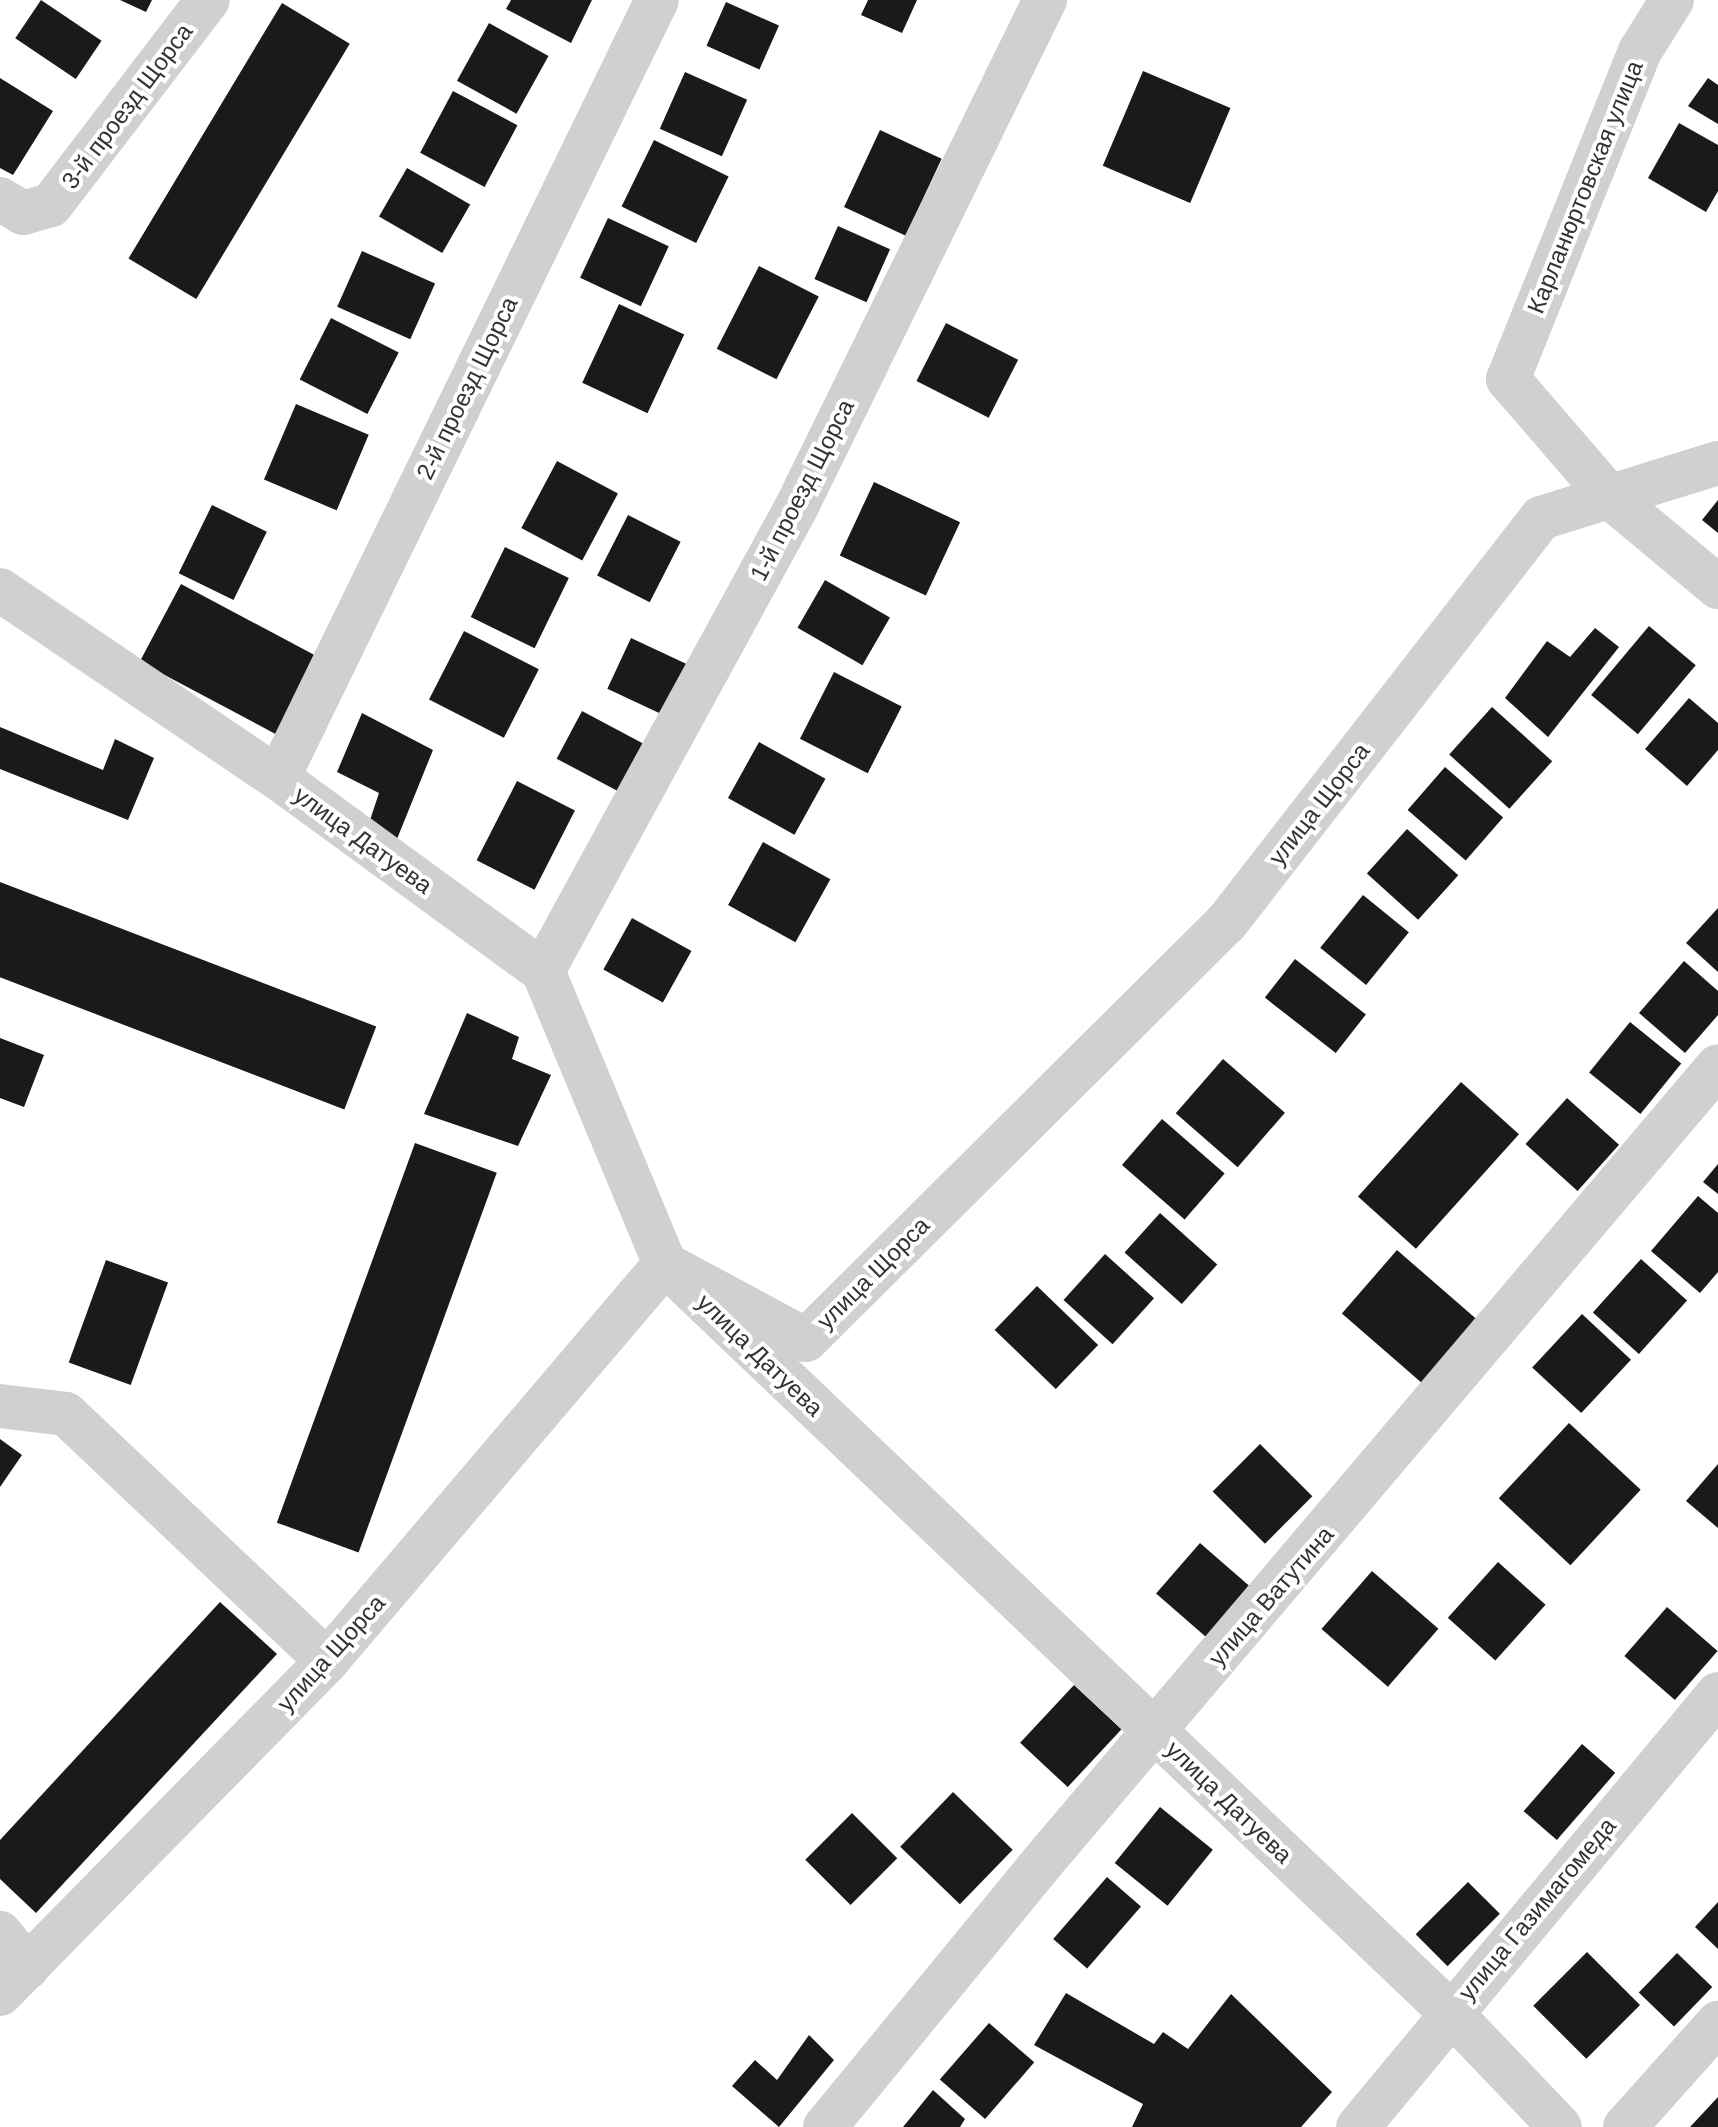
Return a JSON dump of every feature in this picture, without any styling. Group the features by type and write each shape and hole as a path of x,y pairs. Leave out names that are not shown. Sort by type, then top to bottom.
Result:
{"street":[{"name":"3-й проезд Щорса","path":"0,199 23,213 51,205 208,0"},
{"name":"2-й проезд Щорса","path":"278,778 657,0"},
{"name":"1-й проезд Щорса","path":"543,971 796,508 1045,0"},
{"name":"Карланюртовская улица","path":"1610,497 1508,379 1640,51 1672,0"},
{"name":"улица Щорса","path":"14,1981 327,1661 665,1264 806,1340 1227,922 1541,518 1718,463"},
{"path":"1610,497 1718,587"},
{"name":"улица Датуева","path":"0,590 278,778 543,971 665,1264 1450,2012 1560,2127"},
{"name":"улица Ватутина","path":"825,2127 1155,1731 1718,1066"},
{"path":"0,1406 66,1414 327,1661"},
{"name":"улица Газимагомеда","path":"1358,2127 1450,2012 1718,1694"},
{"path":"0,1933 14,1981"},
{"path":"1625,2127 1718,2023"}],"building":[{"path":"41,0 102,41 76,79 15,38"},
{"path":"120,0 152,0 146,12"},
{"path":"511,0 592,0 571,43 506,9"},
{"path":"868,0 917,0 902,33 861,15"},
{"path":"726,2 779,26 759,69 706,46"},
{"path":"282,3 350,44 196,299 129,258"},
{"path":"489,23 548,56 516,114 457,81"},
{"path":"1143,71 1230,108 1190,203 1103,166"},
{"path":"685,72 747,100 722,156 660,129"},
{"path":"0,78 53,111 13,175 0,168"},
{"path":"1708,78 1718,85 1718,124 1688,106"},
{"path":"453,91 517,125 485,187 420,153"},
{"path":"1679,123 1718,145 1718,191 1706,212 1648,178"},
{"path":"880,130 942,159 906,236 844,207"},
{"path":"654,140 729,176 696,243 622,207"},
{"path":"407,168 470,205 442,253 379,216"},
{"path":"608,218 669,246 641,306 580,278"},
{"path":"838,226 890,249 866,302 814,279"},
{"path":"362,251 435,284 410,339 337,307"},
{"path":"759,266 819,296 776,379 717,349"},
{"path":"619,304 684,334 647,413 582,383"},
{"path":"331,318 399,353 367,414 300,379"},
{"path":"946,323 1018,360 989,418 916,381"},
{"path":"296,404 369,435 337,510 264,479"},
{"path":"557,461 618,493 582,560 521,528"},
{"path":"874,482 960,522 926,596 840,555"},
{"path":"1718,500 1718,533 1702,520"},
{"path":"212,505 267,532 234,600 179,573"},
{"path":"628,515 681,542 650,602 597,576"},
{"path":"505,547 569,578 535,648 471,617"},
{"path":"825,580 890,618 862,665 798,628"},
{"path":"181,584 321,658 279,736 140,662"},
{"path":"1649,626 1696,665 1638,734 1591,695"},
{"path":"1595,628 1619,647 1548,737 1505,698 1547,641 1570,657"},
{"path":"464,631 539,669 504,738 429,700"},
{"path":"631,638 691,666 667,717 607,689"},
{"path":"834,672 902,707 868,773 800,739"},
{"path":"1689,698 1718,723 1718,750 1687,786 1645,749"},
{"path":"1492,707 1552,761 1509,809 1449,755"},
{"path":"582,711 649,747 624,794 557,759"},
{"path":"362,713 433,750 397,839 369,823 379,793 337,772"},
{"path":"0,727 103,770 115,739 154,758 128,820 0,769"},
{"path":"759,742 825,779 794,835 728,798"},
{"path":"1445,767 1503,818 1466,861 1408,810"},
{"path":"517,781 575,811 535,890 477,860"},
{"path":"1407,829 1458,875 1418,920 1367,874"},
{"path":"763,842 830,879 795,942 728,905"},
{"path":"0,882 376,1026 344,1110 0,977"},
{"path":"1363,895 1409,932 1366,985 1320,948"},
{"path":"1718,908 1718,972 1686,943"},
{"path":"632,918 691,951 663,1003 603,970"},
{"path":"1295,959 1366,1014 1336,1053 1265,998"},
{"path":"1684,961 1718,991 1718,1015 1685,1053 1639,1013"},
{"path":"467,1013 519,1037 512,1059 551,1075 518,1146 424,1114"},
{"path":"1630,1022 1681,1064 1640,1114 1589,1073"},
{"path":"0,1038 44,1055 24,1107 0,1098"},
{"path":"1223,1059 1285,1113 1238,1167 1176,1113"},
{"path":"1461,1082 1519,1134 1416,1249 1358,1196"},
{"path":"1567,1098 1619,1145 1578,1191 1526,1144"},
{"path":"1162,1119 1225,1173 1185,1219 1122,1165"},
{"path":"415,1143 497,1173 359,1552 277,1523"},
{"path":"1718,1164 1718,1194 1703,1182"},
{"path":"1698,1196 1718,1213 1718,1272 1700,1293 1651,1251"},
{"path":"1160,1213 1217,1265 1182,1304 1125,1252"},
{"path":"1397,1250 1479,1322 1424,1385 1342,1313"},
{"path":"1105,1254 1154,1298 1113,1344 1064,1300"},
{"path":"1641,1259 1687,1300 1639,1354 1593,1313"},
{"path":"106,1260 168,1283 131,1385 69,1362"},
{"path":"1037,1286 1098,1345 1056,1389 995,1330"},
{"path":"1582,1314 1631,1360 1581,1413 1532,1367"},
{"path":"1569,1423 1641,1490 1570,1565 1499,1498"},
{"path":"0,1439 22,1455 0,1487"},
{"path":"1260,1444 1312,1496 1265,1544 1213,1491"},
{"path":"1718,1464 1718,1528 1686,1501"},
{"path":"1200,1543 1251,1587 1207,1638 1156,1594"},
{"path":"1498,1562 1546,1605 1495,1661 1448,1618"},
{"path":"1372,1571 1438,1629 1388,1687 1321,1629"},
{"path":"220,1602 277,1654 36,1913 0,1879 0,1840"},
{"path":"1667,1607 1718,1651 1675,1700 1624,1656"},
{"path":"1074,1685 1122,1729 1068,1787 1020,1743"},
{"path":"1582,1744 1615,1773 1557,1840 1524,1811"},
{"path":"953,1792 1013,1850 960,1904 900,1847"},
{"path":"1160,1807 1213,1850 1168,1906 1115,1863"},
{"path":"852,1813 897,1858 851,1905 805,1860"},
{"path":"1107,1877 1141,1907 1087,1968 1053,1939"},
{"path":"1468,1882 1500,1914 1447,1966 1416,1934"},
{"path":"1718,1902 1718,1949 1695,1927"},
{"path":"1587,1952 1640,2005 1586,2059 1533,2006"},
{"path":"1677,1953 1712,1987 1674,2027 1639,1993"},
{"path":"1066,1993 1154,2044 1163,2032 1188,2049 1231,1994 1332,2092 1301,2127 1132,2127 1143,2104 1034,2045"},
{"path":"989,2023 1034,2062 985,2119 940,2080"},
{"path":"809,2035 834,2060 779,2127 732,2086 755,2060 777,2080"},
{"path":"933,2090 965,2119 960,2127 903,2127"},
{"path":"1718,2097 1718,2127 1690,2127"}]}
